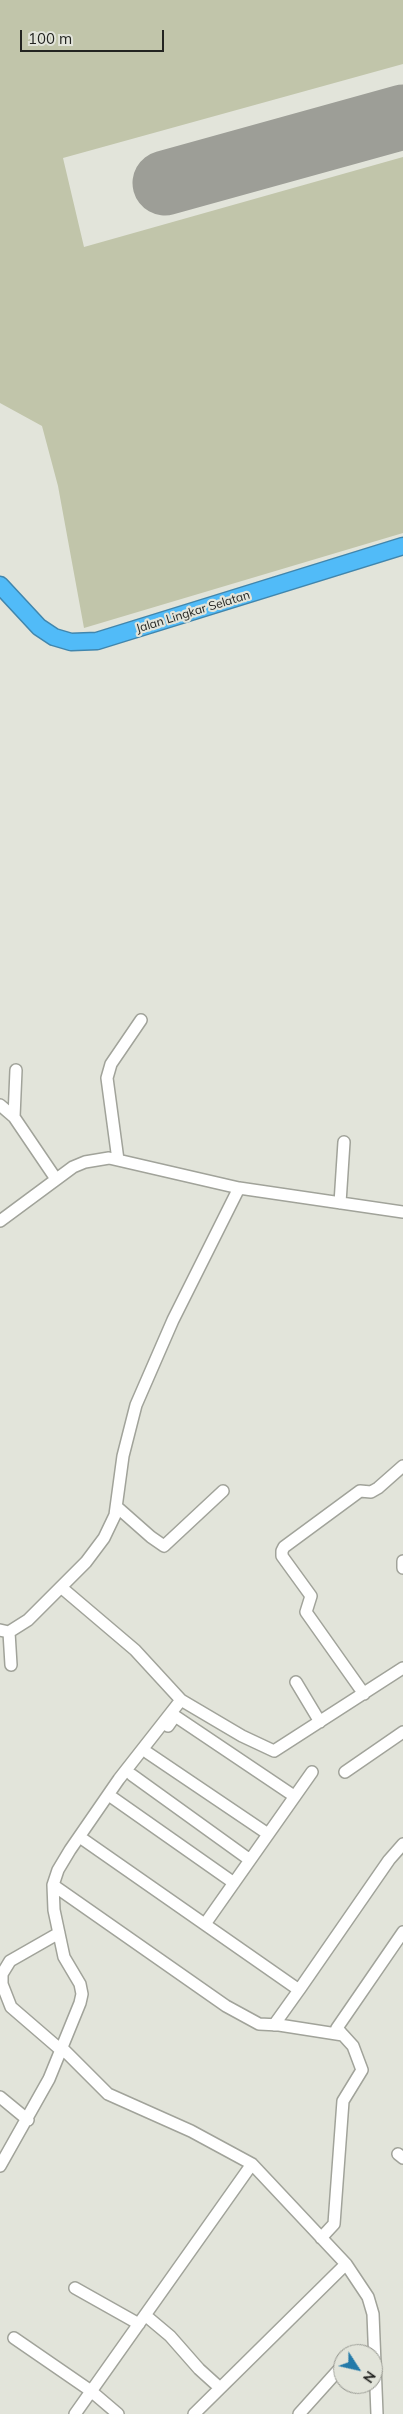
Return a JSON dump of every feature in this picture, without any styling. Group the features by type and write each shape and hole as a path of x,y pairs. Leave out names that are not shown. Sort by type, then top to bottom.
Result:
{"highway":[{"name":"Jalan Lingkar Selatan","path":"0,585 39,627 54,637 71,642 97,641 403,546"}],"street":[{"path":"118,1160 107,1078 111,1064 141,1020"},
{"path":"14,1117 16,1070"},
{"path":"0,1105 14,1117 56,1179"},
{"path":"340,1203 344,1142"},
{"path":"0,1221 56,1179 85,1162 103,1159 118,1160 239,1188 403,1212"},
{"path":"11,1665 5,1631 28,1620 62,1588 86,1562 104,1538 117,1507 123,1456 136,1405 173,1320 239,1188"},
{"path":"364,1694 306,1612 311,1596 282,1556 282,1551 284,1547 360,1492 371,1492 378,1488 403,1466"},
{"path":"117,1507 164,1546 223,1491"},
{"path":"403,1561 403,1568"},
{"path":"62,1588 134,1650 182,1700 242,1736 274,1751 403,1668"},
{"path":"296,1682 320,1722"},
{"path":"82,1838 120,1779 182,1700"},
{"path":"0,2166 28,2120 63,2050 82,1994 80,1984 64,1957 54,1910 53,1885 58,1870 175,1716 294,1796"},
{"path":"345,1772 403,1732"},
{"path":"148,1753 268,1834"},
{"path":"205,1924 312,1772"},
{"path":"132,1775 250,1860"},
{"path":"113,1798 234,1883"},
{"path":"82,1838 299,1990"},
{"path":"274,2025 389,1860 403,1844"},
{"path":"53,1885 226,2006 259,2024 343,2036"},
{"path":"59,1932 10,1961 2,1974 2,1984 11,2007 63,2050 108,2094 191,2131 252,2164 346,2264 368,2297 371,2305 374,2344"},
{"path":"321,2238 334,2224 343,2101 362,2070 353,2046 338,2028 403,1932"},
{"path":"0,2097 28,2120"},
{"path":"75,2414 252,2164"},
{"path":"194,2414 346,2264"},
{"path":"76,2288 142,2319 170,2336 199,2370 220,2388"},
{"path":"14,2338 91,2391 118,2414"},
{"path":"299,2414 333,2377"},
{"path":"376,2394 377,2414"}],"green space":[{"path":"0,0 403,0 403,64 63,158 84,247 403,157 403,533 84,628 58,486 42,426 0,403"}],"runway":[{"path":"165,183 403,117"}]}
